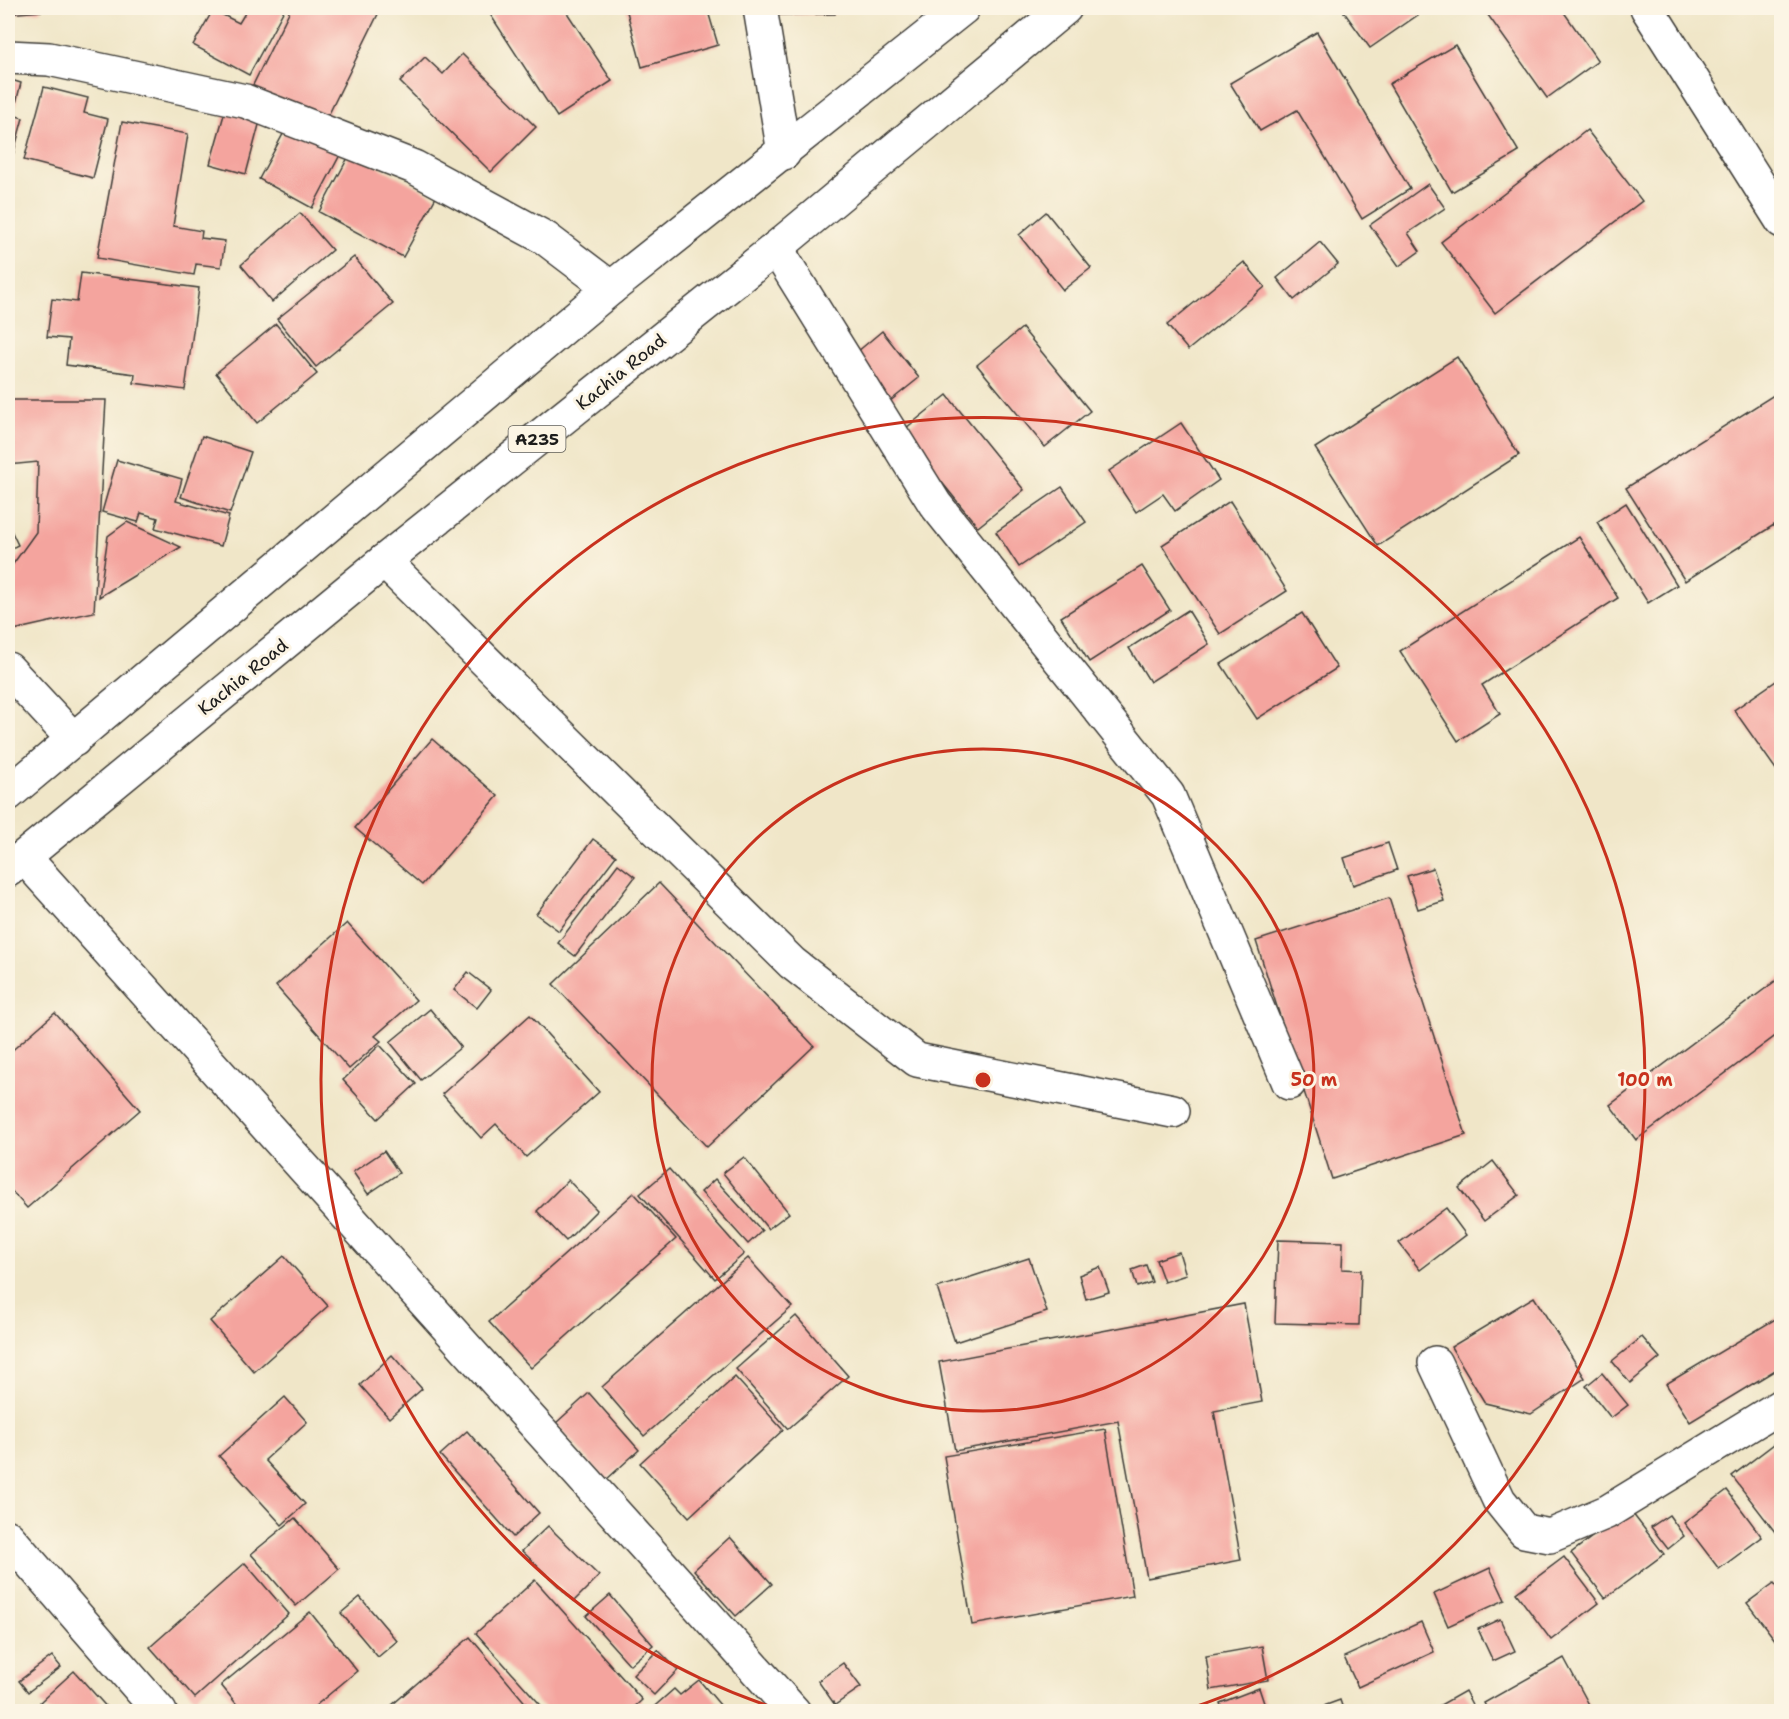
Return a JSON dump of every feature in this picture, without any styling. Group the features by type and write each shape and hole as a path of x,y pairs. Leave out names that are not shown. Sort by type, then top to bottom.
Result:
{"main road":[{"path":"760,8 784,153"},
{"path":"8,794 611,288 784,153 963,8"},
{"name":"Kachia Road","path":"16,863 384,561 776,248 1065,8"},
{"path":"1647,8 1782,221"},
{"path":"8,57 49,59 245,101 414,167 545,238 611,288"},
{"path":"776,248 935,504 1168,795 1289,1083"},
{"path":"384,561 792,963 917,1060 1173,1111"},
{"path":"8,669 74,740"},
{"path":"16,863 794,1712"},
{"path":"1435,1363 1499,1500 1524,1531 1550,1536 1607,1512 1782,1405"},
{"path":"8,1538 160,1712"}],"building":[{"path":"8,8 40,8 41,11 8,14"},
{"path":"248,8 285,8 249,75 193,45 213,10 239,23"},
{"path":"291,8 381,8 322,128 249,93"},
{"path":"486,8 564,8 612,81 557,117"},
{"path":"626,8 707,8 718,45 642,67"},
{"path":"771,8 835,8 835,14 771,15"},
{"path":"1341,8 1428,8 1370,48"},
{"path":"1483,8 1561,8 1598,61 1547,98"},
{"path":"1317,32 1410,189 1362,219 1297,110 1260,131 1230,83"},
{"path":"1455,45 1519,152 1452,192 1389,84"},
{"path":"462,54 536,127 491,172 400,82 425,57 443,74"},
{"path":"8,79 21,83 13,115 23,118 13,155 8,153"},
{"path":"44,87 88,98 84,113 108,119 93,178 24,160"},
{"path":"225,111 260,121 246,174 210,164"},
{"path":"122,122 188,134 173,226 202,231 201,238 225,241 221,267 196,264 194,275 97,258"},
{"path":"289,123 342,151 312,208 259,179"},
{"path":"1587,130 1642,201 1495,313 1441,242"},
{"path":"351,152 436,197 403,257 319,212"},
{"path":"1428,184 1445,208 1408,233 1420,251 1399,266 1370,225"},
{"path":"1046,212 1091,268 1063,290 1019,235"},
{"path":"300,213 332,250 272,302 241,265"},
{"path":"1320,242 1338,264 1294,300 1277,278"},
{"path":"354,257 393,304 316,367 277,319"},
{"path":"1244,262 1265,287 1188,350 1167,325"},
{"path":"81,273 199,288 185,390 134,383 135,374 66,365 69,339 47,337 52,299 77,302"},
{"path":"276,324 317,374 257,423 216,373"},
{"path":"1022,328 1090,411 1045,447 977,365"},
{"path":"882,331 919,378 889,402 851,357"},
{"path":"1457,357 1519,455 1378,546 1315,448"},
{"path":"1780,391 1782,520 1685,581 1626,488"},
{"path":"947,395 1024,490 978,527 901,432"},
{"path":"8,400 106,400 94,612 9,631 8,571 36,532 38,462 8,465"},
{"path":"1181,423 1219,480 1175,511 1163,494 1136,512 1109,471"},
{"path":"202,436 251,452 230,513 181,497"},
{"path":"117,460 182,479 176,501 229,516 221,546 155,528 158,518 141,513 138,522 102,512"},
{"path":"1062,487 1086,522 1019,567 996,532"},
{"path":"1230,501 1287,591 1220,634 1162,545"},
{"path":"1626,503 1677,585 1648,603 1597,522"},
{"path":"127,522 181,547 99,597 108,536"},
{"path":"8,524 18,545 8,550"},
{"path":"1579,537 1618,598 1482,685 1500,714 1458,741 1400,651"},
{"path":"1142,566 1170,610 1089,662 1061,617"},
{"path":"1188,610 1209,644 1150,682 1129,648"},
{"path":"1302,613 1337,668 1257,719 1221,664"},
{"path":"1782,677 1782,778 1734,710"},
{"path":"432,739 498,796 422,885 355,828"},
{"path":"593,839 616,856 559,931 536,914"},
{"path":"1388,843 1397,870 1353,885 1344,858"},
{"path":"618,864 635,877 575,956 558,943"},
{"path":"1433,868 1444,901 1418,909 1407,876"},
{"path":"659,883 814,1046 707,1147 553,984"},
{"path":"1389,898 1466,1135 1332,1179 1256,941"},
{"path":"347,923 416,1000 375,1036 381,1041 349,1069 276,986"},
{"path":"468,972 491,990 477,1008 454,990"},
{"path":"1782,976 1782,1031 1636,1140 1610,1105"},
{"path":"430,1009 461,1047 421,1080 390,1042"},
{"path":"55,1013 140,1110 27,1208 8,1187 8,1054"},
{"path":"530,1015 599,1092 526,1157 496,1124 481,1138 442,1094"},
{"path":"380,1045 416,1084 378,1119 343,1080"},
{"path":"384,1151 399,1173 368,1194 353,1172"},
{"path":"744,1157 789,1213 768,1229 723,1173"},
{"path":"1493,1161 1519,1195 1484,1221 1459,1188"},
{"path":"669,1169 744,1254 715,1279 640,1194"},
{"path":"715,1179 762,1231 748,1244 701,1192"},
{"path":"568,1180 597,1210 566,1241 537,1211"},
{"path":"634,1193 676,1239 531,1368 489,1322"},
{"path":"1446,1208 1466,1235 1420,1270 1399,1243"},
{"path":"1278,1240 1343,1242 1342,1269 1361,1270 1359,1325 1275,1323"},
{"path":"1179,1252 1186,1275 1164,1282 1156,1260"},
{"path":"284,1256 328,1306 254,1372 210,1321"},
{"path":"748,1258 792,1307 644,1436 602,1387"},
{"path":"1029,1258 1047,1312 955,1342 937,1288"},
{"path":"1146,1265 1152,1282 1137,1287 1132,1270"},
{"path":"1100,1267 1109,1292 1086,1299 1079,1275"},
{"path":"1534,1297 1585,1378 1531,1414 1485,1403 1451,1347"},
{"path":"1244,1304 1262,1402 1214,1411 1241,1560 1147,1578 1118,1421 955,1451 939,1362"},
{"path":"1782,1315 1782,1366 1690,1422 1666,1384"},
{"path":"796,1316 848,1376 788,1429 736,1369"},
{"path":"1642,1337 1660,1358 1630,1383 1612,1361"},
{"path":"392,1355 422,1389 389,1418 360,1385"},
{"path":"1602,1373 1628,1405 1611,1418 1586,1386"},
{"path":"735,1377 783,1430 689,1517 640,1463"},
{"path":"589,1393 639,1450 606,1480 556,1423"},
{"path":"285,1397 307,1422 265,1460 305,1504 282,1525 219,1456"},
{"path":"1105,1429 1133,1596 972,1625 944,1456"},
{"path":"467,1431 539,1513 513,1537 440,1455"},
{"path":"1782,1438 1782,1541 1732,1476"},
{"path":"1727,1490 1762,1537 1719,1569 1684,1523"},
{"path":"1629,1509 1664,1554 1605,1598 1571,1553"},
{"path":"1669,1515 1684,1536 1668,1549 1651,1527"},
{"path":"295,1518 339,1569 296,1606 251,1554"},
{"path":"548,1526 599,1576 574,1601 522,1551"},
{"path":"730,1537 772,1584 736,1616 694,1570"},
{"path":"1564,1557 1599,1603 1551,1640 1516,1593"},
{"path":"245,1563 289,1614 195,1698 150,1647"},
{"path":"1490,1568 1505,1600 1448,1626 1434,1594"},
{"path":"535,1580 642,1700 629,1712 547,1712 476,1633"},
{"path":"1774,1583 1782,1593 1782,1649 1747,1603"},
{"path":"610,1595 653,1645 630,1665 586,1616"},
{"path":"360,1597 397,1641 378,1657 341,1613"},
{"path":"310,1612 357,1671 308,1712 243,1712 221,1685"},
{"path":"1500,1619 1515,1651 1493,1661 1478,1629"},
{"path":"1421,1622 1434,1652 1358,1687 1344,1657"},
{"path":"470,1637 533,1712 384,1712"},
{"path":"1262,1646 1268,1680 1211,1690 1206,1656"},
{"path":"658,1650 678,1670 654,1695 633,1675"},
{"path":"52,1656 61,1667 28,1692 19,1681"},
{"path":"1564,1658 1593,1712 1489,1712 1484,1703"},
{"path":"843,1663 861,1687 835,1705 818,1681"},
{"path":"74,1671 111,1712 49,1712 40,1702"},
{"path":"699,1680 726,1712 648,1712 674,1689 680,1695"},
{"path":"1259,1688 1267,1712 1223,1712 1220,1703"},
{"path":"1465,1691 1476,1712 1428,1712"},
{"path":"1340,1700 1344,1712 1310,1712 1310,1711"}]}
